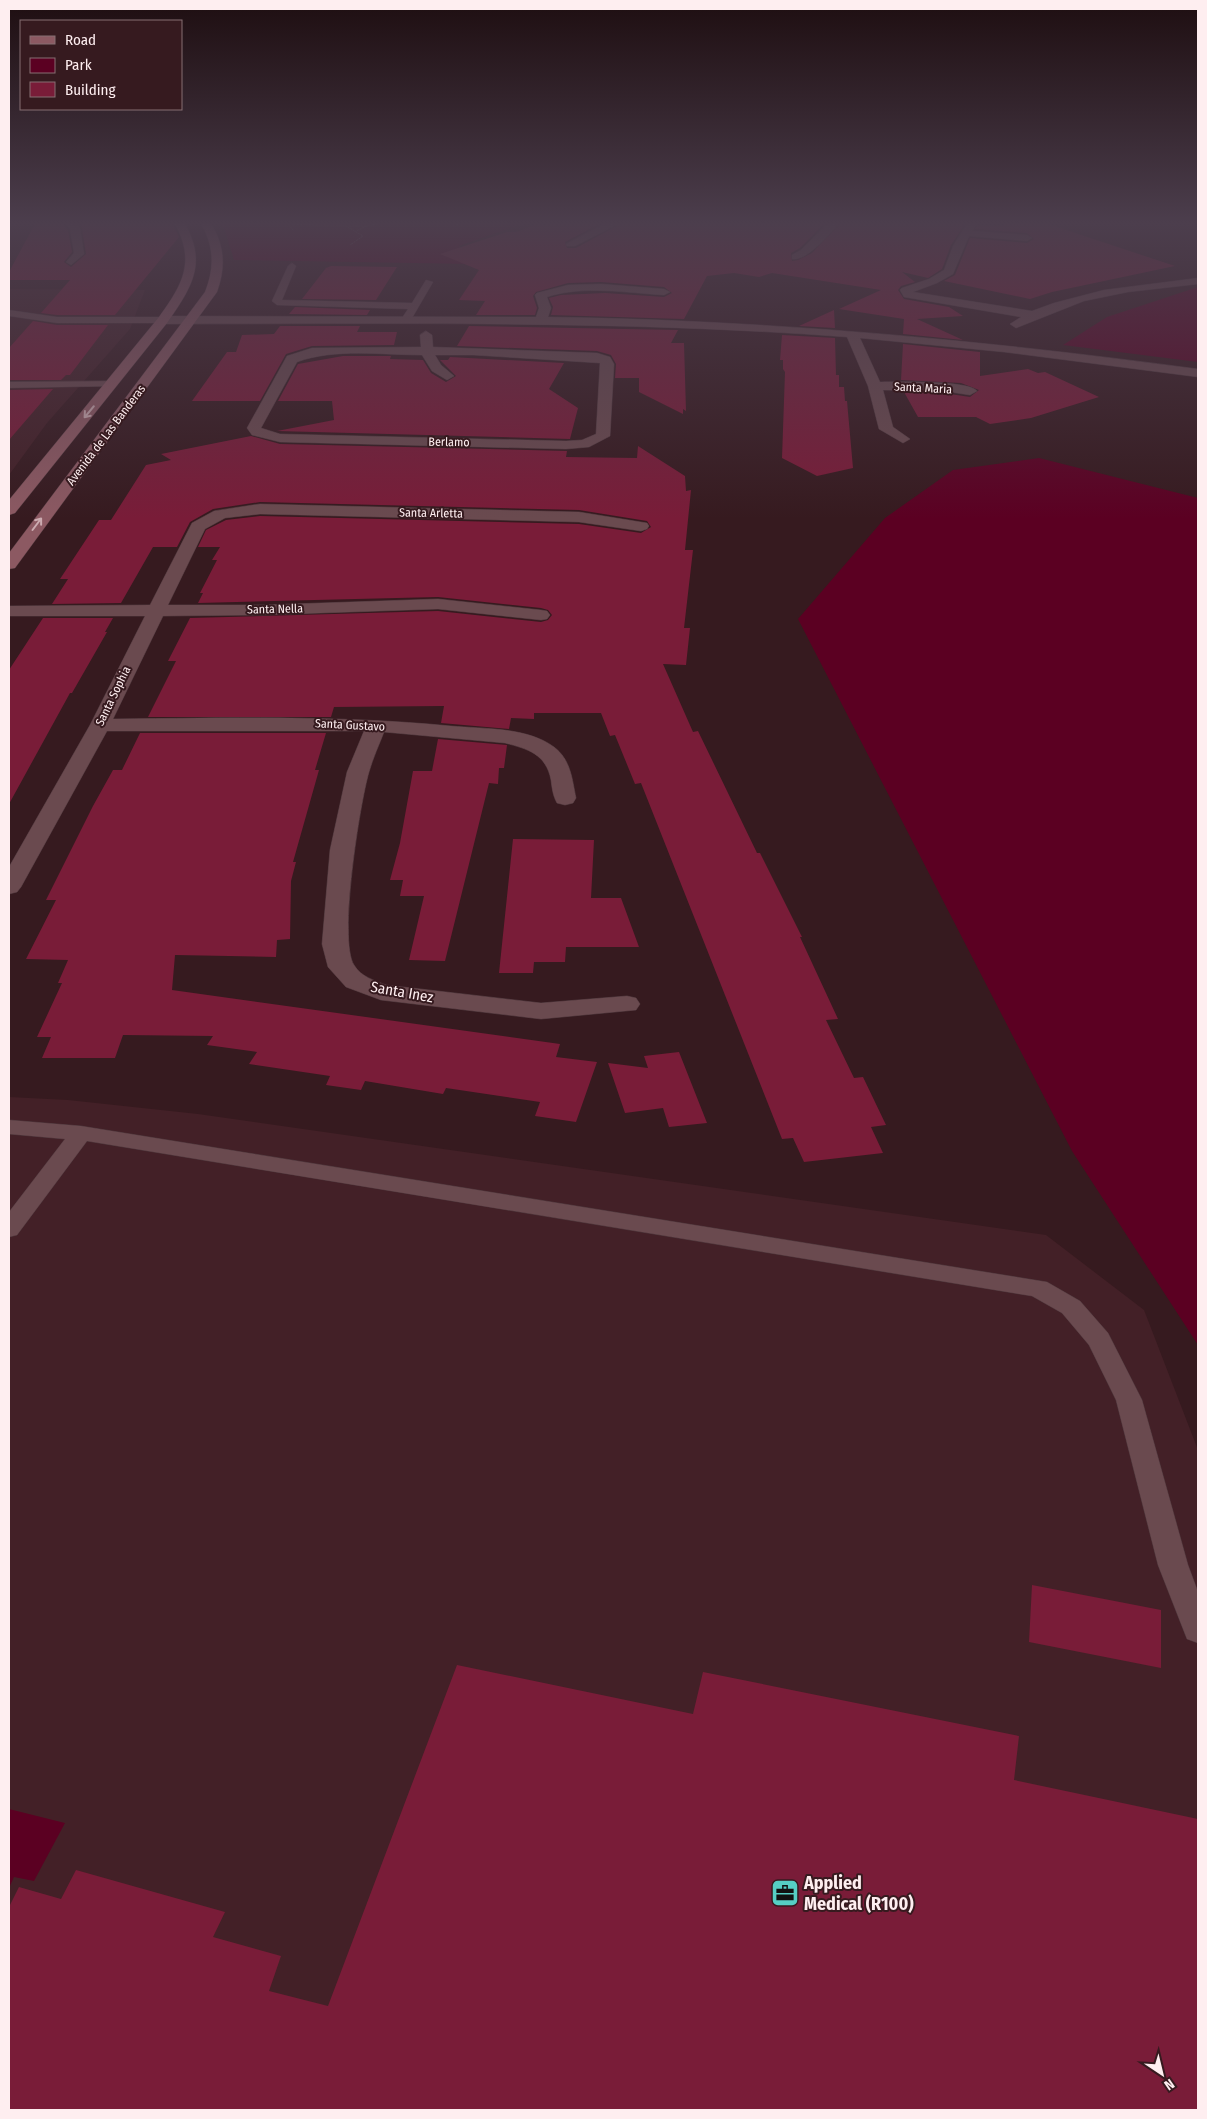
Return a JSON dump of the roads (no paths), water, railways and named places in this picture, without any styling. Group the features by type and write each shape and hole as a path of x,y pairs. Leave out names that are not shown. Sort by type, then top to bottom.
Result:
{"main road":[{"name":"Avenida de Las Banderas","path":"9,510 162,321"},
{"name":"Avenida de Las Banderas","path":"9,564 191,321"}],"street":[{"path":"381,321 542,321 680,324 852,334 977,346 1198,373"},
{"path":"425,321 427,351 434,368 447,376"},
{"path":"1008,328 1021,321"},
{"path":"852,334 875,386 886,428 903,439"},
{"path":"977,346 993,337"},
{"name":"Berlamo","path":"330,351 427,351 583,355 605,360 608,364 603,436 584,444 566,445 280,438 265,436 254,428 292,359 301,355 330,351"},
{"name":"Santa Maria","path":"875,386 943,387 970,391"},
{"name":"Santa Arletta","path":"221,513 260,509 579,517 641,526"},
{"name":"Santa Sophia","path":"9,887 100,725 198,526 207,518 221,513"},
{"name":"Santa Nella","path":"9,611 262,610 428,604 541,615"},
{"name":"Santa Gustavo","path":"100,725 321,723 376,725 504,737 546,752 559,765 565,798"},
{"name":"Santa Inez","path":"376,725 358,772 342,850 336,944 341,966 355,982 381,992 541,1011 627,1004"}],"lane":[{"path":"9,385 111,384"},
{"path":"9,1127 82,1133 1038,1288 1071,1307 1099,1340 1129,1400 1173,1565 1198,1630"},
{"path":"9,1229 82,1133"}],"place":[{"name":"Applied Medical (R100)","path":"785,1893"}]}
